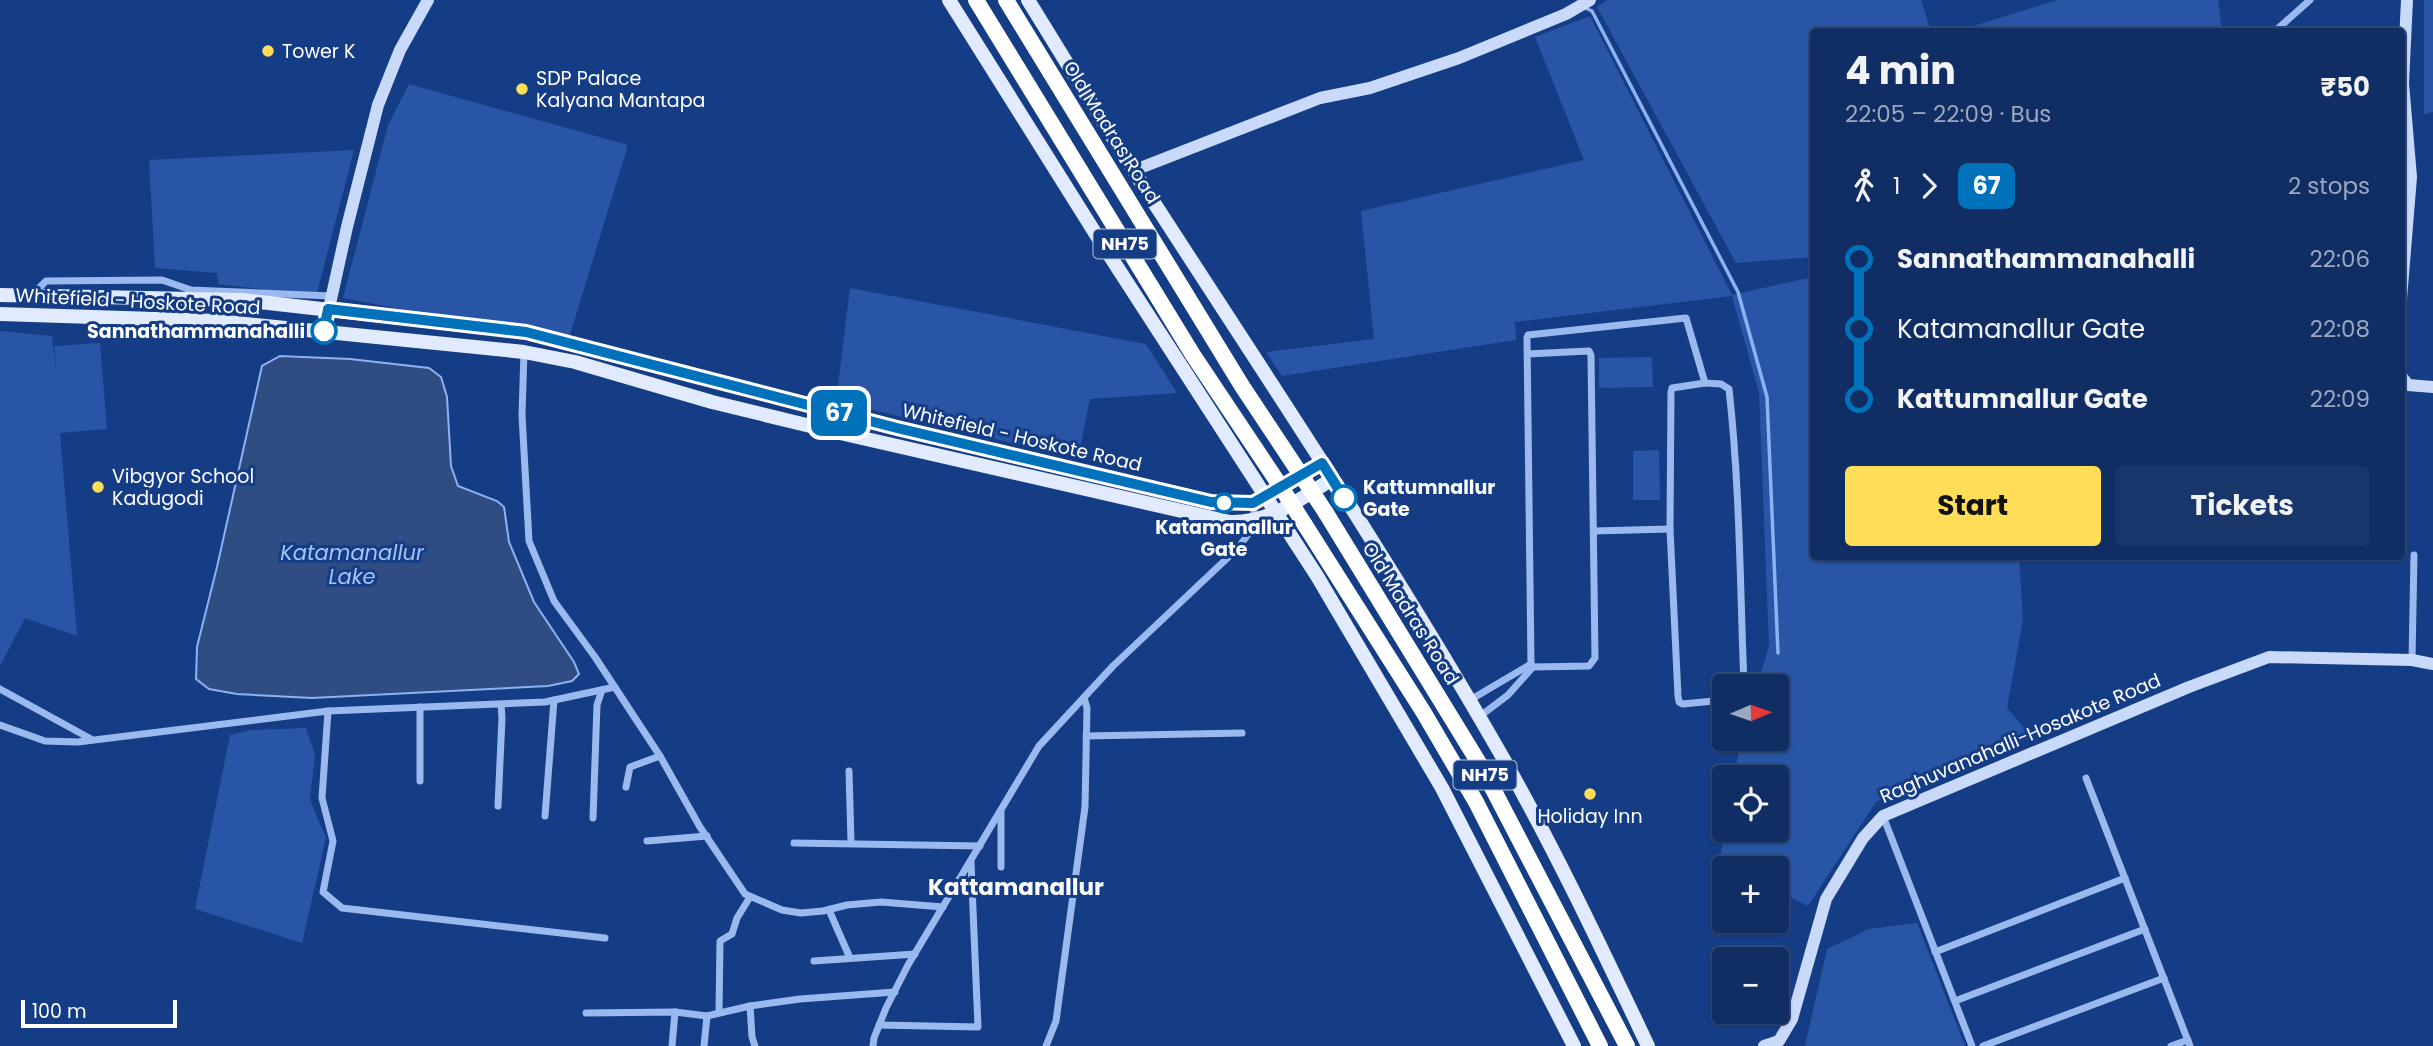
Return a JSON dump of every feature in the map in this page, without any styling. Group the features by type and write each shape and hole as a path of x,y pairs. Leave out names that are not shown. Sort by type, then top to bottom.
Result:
{"highway":[{"name":"NH75","path":"976,0 1193,355 1279,484 1424,713 1476,803 1600,1046"},
{"name":"Old Madras Road","path":"1006,0 1242,386 1326,513 1482,768 1627,1046"}],"main road":[{"path":"324,331 378,105 400,50 428,0"},
{"path":"949,0 1324,587 1442,788 1574,1046"},
{"path":"1028,0 1147,193 1419,615 1470,700 1581,906 1648,1046"},
{"path":"2405,42 2407,0"},
{"path":"1135,170 1320,98 1370,88 1459,58 1566,14 1588,1"},
{"path":"2405,106 2411,177 2405,250"},
{"name":"Whitefield - Hoskote Road","path":"0,295 329,303 518,331 897,428 1211,502 1253,503 1322,463"},
{"name":"Whitefield - Hoskote Road","path":"0,314 217,321 524,352 598,368 712,402 1220,521 1256,521 1277,514 1332,479"},
{"path":"598,368 602,351"},
{"path":"2405,382 2408,386 2433,387"},
{"name":"Raghuvanahalli-Hosakote Road","path":"1764,1046 1779,1041 1792,1019 1826,899 1863,838 1883,816 2189,687 2269,657 2412,660 2433,664"}],"street":[{"path":"2278,28 2310,0"},
{"path":"1479,717 1508,695 1532,665 1528,335 1686,318 1705,383"},
{"path":"1470,700 1532,665 1589,666 1595,658 1591,355 1589,351 1527,354"},
{"path":"524,352 522,415 529,541 554,601 660,756 745,894 782,910 801,913 881,902 943,907"},
{"path":"1712,701 1679,702 1670,529 1672,388 1705,383 1721,384 1729,388 1734,427 1744,674"},
{"path":"873,1046 879,1025 915,954 1039,746 1113,666 1238,548 1252,531 1256,521 1253,503"},
{"path":"1594,531 1670,529"},
{"path":"2412,660 2414,555"},
{"path":"0,725 45,741 78,742 328,711 554,700 615,687"},
{"path":"0,689 92,740"},
{"path":"593,818 597,705 601,690"},
{"path":"1046,1046 1056,1021 1085,807 1087,708 1084,698"},
{"path":"545,816 554,700"},
{"path":"498,806 501,704"},
{"path":"420,781 421,707"},
{"path":"328,711 322,798 334,841 323,892 342,908 606,938"},
{"path":"1086,736 1242,733"},
{"path":"626,787 631,767 660,756"},
{"path":"849,771 851,842"},
{"path":"2086,778 2189,1043 2171,1046"},
{"path":"1001,811 1001,867"},
{"path":"1883,816 1972,1046"},
{"path":"647,841 707,836"},
{"path":"794,843 980,846"},
{"path":"879,1025 978,1027 971,862"},
{"path":"1936,952 2125,878"},
{"path":"719,1013 720,941 733,934 737,918 750,897"},
{"path":"828,909 850,958"},
{"path":"1955,1001 2145,929"},
{"path":"814,961 915,954"},
{"path":"1983,1046 2164,978"},
{"path":"586,1013 674,1012 707,1016 750,1006 800,999 895,992"},
{"path":"750,1006 755,1046"},
{"path":"672,1046 674,1012"},
{"path":"704,1046 707,1016"}],"shaded area":[{"path":"1607,0 1921,0 1930,28 1810,28 1810,257 1736,263 1597,7"},
{"path":"2058,0 2218,0 2222,28 1967,28"},
{"path":"2424,0 2433,0 2433,112 2424,114"},
{"path":"1590,16 1732,295 1810,278 1810,560 2019,560 2023,619 2007,708 2028,732 1876,802 1808,906 1789,896 1789,856 1720,856 1723,842 1789,842 1789,765 1736,765 1739,751 1789,751 1789,674 1761,674 1769,646 1759,393 1732,296 1515,322 1516,340 1282,376 1266,352 1374,339 1361,211 1584,160 1535,37"},
{"path":"409,84 628,145 569,338 343,298 388,125"},
{"path":"354,150 317,293 218,284 217,273 155,268 149,160"},
{"path":"850,288 1146,344 1177,393 1090,399 1078,459 836,401"},
{"path":"0,331 52,336 56,372 54,346 100,343 107,429 60,433 77,636 25,618 0,666"},
{"path":"1652,357 1653,387 1599,388 1599,358"},
{"path":"1659,450 1660,500 1633,500 1633,451"},
{"path":"306,728 315,755 310,800 326,838 302,943 195,909 230,735 251,730"},
{"path":"1917,923 1965,1046 1805,1046 1827,949 1869,929"}],"water":[{"name":"Katamanallur Lake","path":"280,356 350,359 429,368 441,377 447,397 451,466 458,486 497,501 504,507 509,542 534,602 574,662 579,674 572,681 548,686 312,698 237,694 209,689 196,679 197,647 262,366"}],"waterway":[{"path":"1583,7 1592,11 1738,292 1767,397 1778,653"}],"bus line":[{"name":"67","path":"324,331 328,309 526,332 897,428 1211,502 1253,503 1322,463 1344,498"}],"place":[{"name":"Tower K","path":"268,51"},
{"name":"SDP Palace Kalyana Mantapa","path":"522,89"},
{"name":"Sannathammanahalli","path":"324,331"},
{"name":"Vibgyor School Kadugodi","path":"98,487"},
{"name":"Kattumnallur Gate","path":"1344,498"},
{"name":"Katamanallur Gate","path":"1224,503"},
{"name":"Holiday Inn","path":"1590,794"}],"district":[{"name":"Kattamanallur","path":"1016,887"}]}
